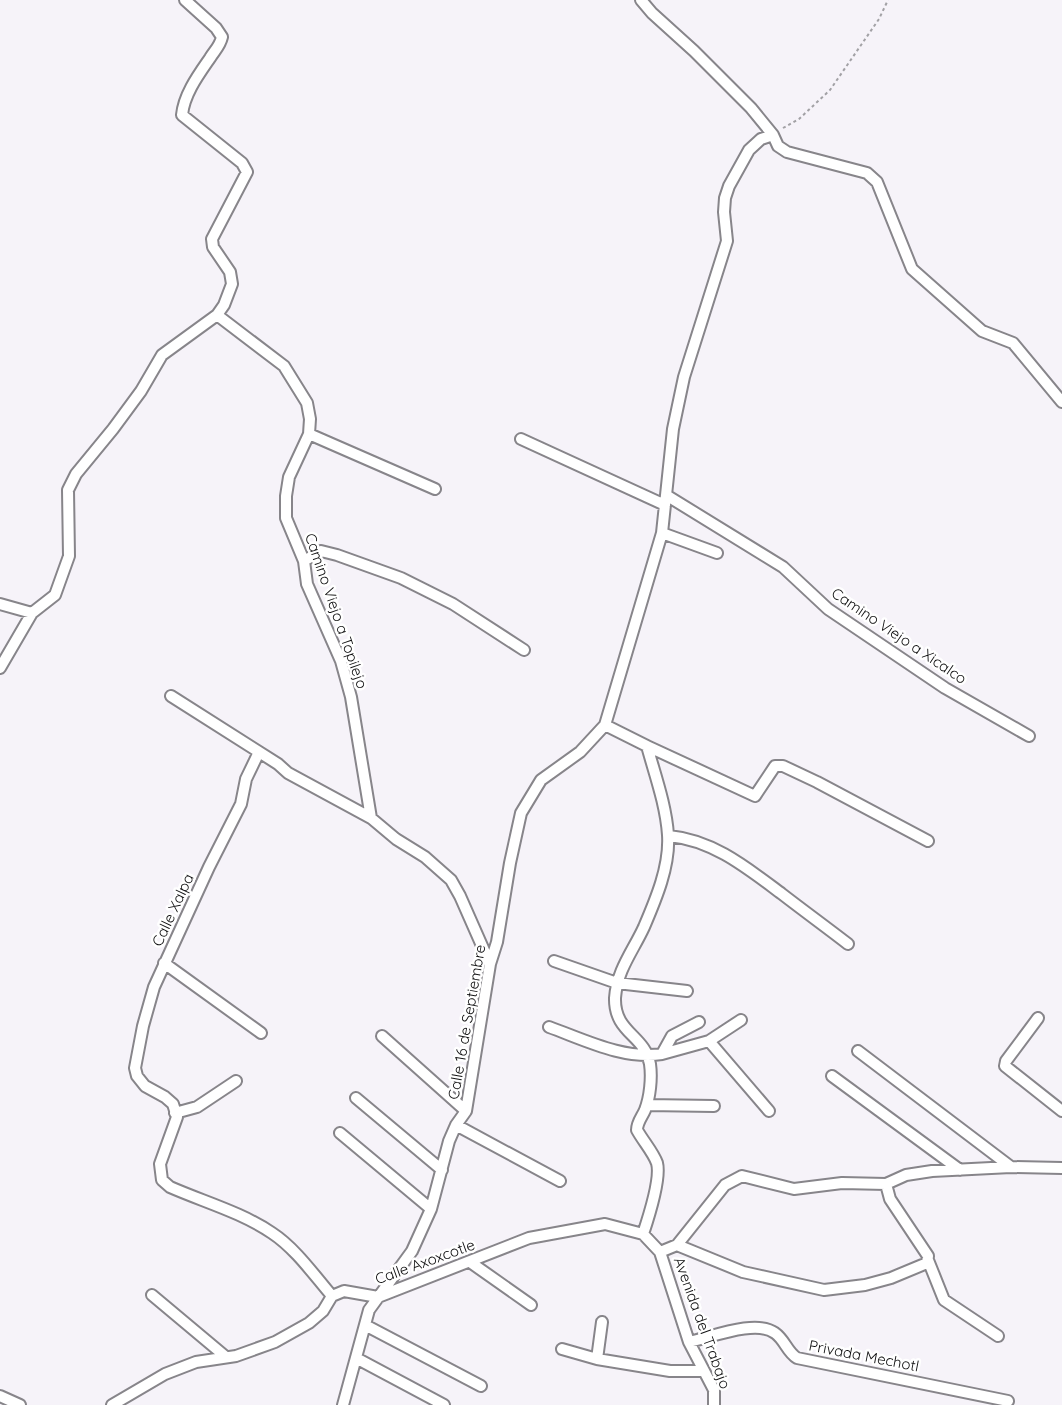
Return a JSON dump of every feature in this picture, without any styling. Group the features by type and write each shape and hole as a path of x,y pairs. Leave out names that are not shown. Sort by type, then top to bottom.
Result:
{"street":[{"path":"0,668 32,613 55,595 69,556 68,490 75,474 141,391 162,355 217,315 232,284 230,272 213,248 212,239 247,172 242,163 182,114 189,93 212,54 220,46 222,37 198,10 185,0"},
{"path":"642,0 652,13 694,51 750,108 773,135 778,146 788,153 867,173 877,182 912,269 982,331 1013,343 1062,402"},
{"path":"773,135 761,139 749,150 725,198 727,241 684,377 673,429 662,533 605,725 755,796 775,766 783,766 928,841"},
{"name":"Camino Viejo a Topilejo","path":"217,315 284,366 307,403 310,419 309,434 289,477 286,518 304,561 307,584 340,661 351,697 370,818"},
{"path":"309,434 435,489"},
{"name":"Camino Viejo a Xicalco","path":"521,439 665,500 783,567 828,609 945,688 1029,736"},
{"path":"662,533 717,553"},
{"path":"304,561 321,551 401,578 453,604 524,650"},
{"path":"0,604 32,613"},
{"path":"171,696 288,773 370,818 396,839 424,857 451,880 490,964"},
{"name":"Calle 16 de Septiembre","path":"343,1405 369,1310 412,1251 431,1209 449,1141 466,1111 490,964 497,942 521,813 541,780 580,752 605,725"},
{"path":"647,746 666,818 669,837 668,853 653,905 621,968 615,1008 617,1018 648,1056 650,1071 647,1105 637,1130 657,1161 658,1170 650,1215 643,1234 660,1252 677,1245 725,1185 742,1176 794,1189 842,1184 886,1184 906,1175 960,1170 1011,1167 1062,1168"},
{"name":"Calle Xalpa","path":"175,1113 173,1104 145,1086 137,1076 135,1068 143,1026 154,987 164,963 208,867 241,804 246,779 259,752"},
{"path":"669,837 683,838 711,847 737,860 848,944"},
{"path":"554,961 618,983 687,991"},
{"path":"164,963 261,1033"},
{"path":"1038,1018 1006,1061 1005,1066 1062,1110"},
{"path":"549,1027 614,1051 648,1056 709,1041 741,1020"},
{"path":"662,1054 672,1036 699,1022"},
{"path":"382,1036 466,1111"},
{"path":"709,1041 769,1111"},
{"path":"858,1051 1011,1167"},
{"path":"832,1076 960,1170"},
{"path":"112,1405 165,1374 196,1362 226,1357 275,1342 309,1323 323,1311 332,1296 298,1257 273,1233 235,1213 170,1187 162,1180 160,1164 177,1117 175,1113 197,1107 236,1082"},
{"path":"356,1098 442,1170"},
{"path":"647,1105 714,1106"},
{"path":"456,1125 560,1181"},
{"path":"340,1133 431,1209"},
{"path":"886,1184 890,1199 928,1260 944,1300 998,1336"},
{"name":"Calle Axoxcotle","path":"332,1296 344,1291 378,1297 529,1238 555,1232 605,1224 643,1234"},
{"path":"677,1245 743,1272 824,1290 865,1285 891,1278 927,1263 928,1260"},
{"name":"Avenida del Trabajo","path":"660,1252 689,1342 714,1390 714,1405"},
{"path":"470,1262 531,1305"},
{"path":"152,1294 226,1357"},
{"path":"597,1359 602,1322"},
{"path":"365,1325 481,1386"},
{"name":"Privada Mechotl","path":"689,1342 740,1330 764,1328 780,1338 791,1354 797,1358 1008,1401"},
{"path":"562,1349 597,1359 670,1371 704,1371"},
{"path":"356,1358 444,1405"},
{"path":"0,1396 20,1405"}],"path":[{"path":"773,135 799,119 830,90 879,19 888,0"}]}
